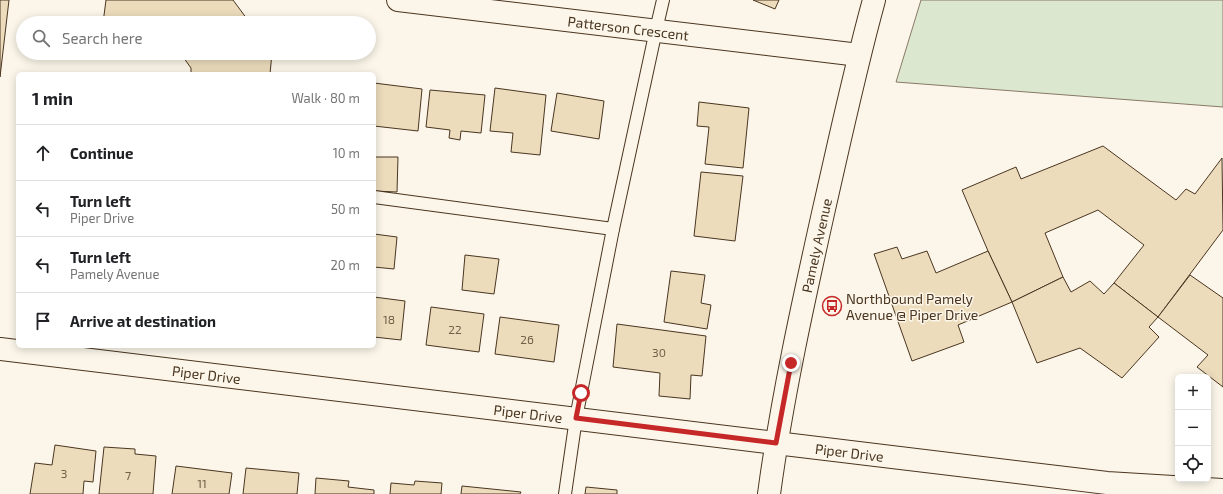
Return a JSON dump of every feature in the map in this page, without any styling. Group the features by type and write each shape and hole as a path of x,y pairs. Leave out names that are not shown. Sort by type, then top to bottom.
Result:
{"street":[{"name":"Patterson Crescent","path":"398,0 859,55"},
{"name":"Pamely Avenue","path":"769,494 776,443 807,287 859,55 874,0"},
{"name":"Piper Drive","path":"0,349 1107,483 1223,490"}],"lane":[{"path":"565,494 576,418 613,229 656,30 664,0"},
{"path":"376,197 613,229"}],"green space":[{"path":"921,0 1223,0 1223,107 896,82"}],"building":[{"path":"0,0 9,0 0,77"},
{"path":"106,0 233,0 245,16 104,16"},
{"path":"753,0 779,0 775,9"},
{"path":"185,60 271,60 270,72 191,72 191,68"},
{"path":"376,83 422,89 418,131 376,126"},
{"path":"495,88 546,95 540,155 511,152 513,133 490,131"},
{"path":"430,90 485,95 481,133 461,131 460,140 449,138 450,130 426,127"},
{"path":"557,93 604,101 599,139 551,131"},
{"path":"699,102 749,108 743,168 705,164 709,127 697,126"},
{"path":"1103,146 1176,200 1186,189 1195,194 1222,158 1223,230 1158,317 1114,283 1144,245 1098,210 1045,233 1063,277 1012,302 962,190 1016,167 1021,179"},
{"path":"376,157 398,157 397,192 376,191"},
{"path":"701,172 743,176 735,241 694,236"},
{"path":"376,234 397,237 394,269 376,267"},
{"path":"897,247 902,259 927,251 936,273 988,251 1012,302 958,325 964,342 912,361 874,254"},
{"path":"465,255 499,259 494,294 462,290"},
{"path":"671,271 705,275 701,303 711,305 707,329 664,322"},
{"path":"1190,275 1223,298 1223,387 1211,378 1211,374 1206,374 1197,367 1208,355 1158,317"},
{"path":"1063,277 1071,292 1090,281 1104,294 1114,283 1158,317 1149,327 1159,337 1122,378 1080,348 1037,363 1012,302"},
{"path":"376,297 405,301 401,340 376,337"},
{"path":"431,307 484,314 479,352 426,345"},
{"path":"500,317 559,325 554,362 495,354"},
{"path":"617,324 706,336 702,376 691,375 690,399 659,396 660,373 613,367"},
{"path":"55,445 96,451 93,482 84,481 83,494 30,494 35,463 52,465"},
{"path":"104,447 135,449 135,454 156,456 153,494 99,494"},
{"path":"176,466 232,473 229,494 172,494"},
{"path":"246,468 299,473 297,494 243,494"},
{"path":"316,478 349,481 348,487 374,490 374,494 315,494"},
{"path":"415,481 442,483 441,494 390,494 391,483 414,485"},
{"path":"462,486 521,492 520,494 461,494"},
{"path":"586,487 617,490 617,494 585,494"}],"place":[{"name":"Northbound Pamely Avenue @ Piper Drive","path":"832,306"}],"route":[{"path":"581,393 576,418 776,443 791,363"}]}
